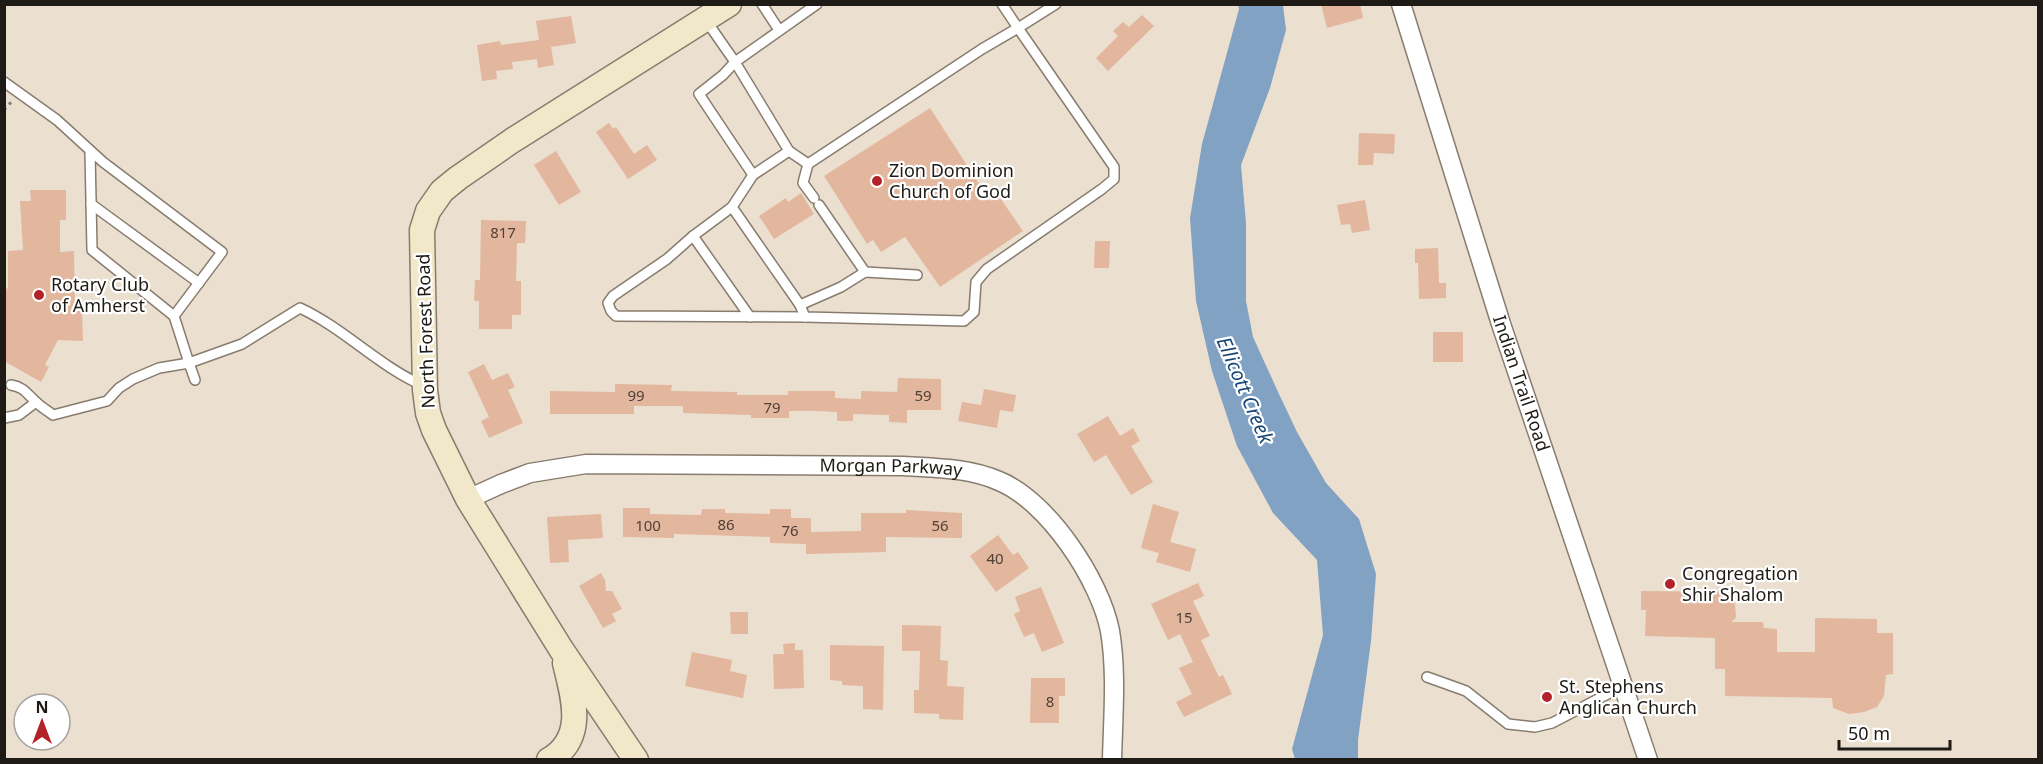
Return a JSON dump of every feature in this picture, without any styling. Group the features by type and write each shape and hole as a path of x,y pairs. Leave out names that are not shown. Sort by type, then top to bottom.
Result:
{"street":[{"name":"North Forest Road","path":"636,759 561,649 468,499 431,422 425,386 423,230 428,211 442,191 458,178 513,140 729,4"},
{"name":"Indian Trail Road","path":"1401,4 1501,324 1648,759"},
{"name":"Morgan Parkway","path":"468,499 530,473 586,464 904,466 951,469 999,480 1017,490 1044,513 1074,551 1090,577 1102,605 1113,653 1112,759"},
{"path":"549,759 562,749 570,738 576,722 571,688 561,649"}],"lane":[{"path":"762,4 779,30"},
{"path":"753,175 699,94 735,62 817,4"},
{"path":"789,151 753,175 732,207 667,259 613,296 608,303 611,311 616,316 964,321 974,312 976,282 987,268 1114,179 1114,167 1002,4"},
{"path":"866,272 803,183 808,164 982,49 1056,4"},
{"path":"705,19 735,62 789,151 808,164"},
{"path":"4,82 57,120 103,162 222,252 174,316"},
{"path":"90,151 92,250 174,316 195,380"},
{"path":"91,204 199,283"},
{"path":"732,207 800,305 805,317"},
{"path":"693,236 750,317"},
{"path":"800,305 841,287 866,272 917,275"},
{"path":"11,385 25,390 53,415 107,401 133,379 159,368 189,363 242,344 300,308 342,331 366,352 425,386"},
{"path":"4,418 19,415 36,402"},
{"path":"1427,677 1466,691 1508,724 1535,727 1552,723 1623,686"}],"water":[{"name":"Ellicott Creek","path":"1238,5 1283,5 1286,30 1270,88 1241,165 1246,223 1246,301 1253,337 1297,432 1326,483 1359,519 1376,574 1371,641 1358,740 1358,759 1295,759 1292,749 1323,635 1317,560 1273,513 1237,446 1212,371 1196,301 1190,218 1202,144 1239,9"}],"building":[{"path":"1321,4 1360,4 1363,18 1327,28"},
{"path":"1142,15 1154,26 1108,71 1096,58 1118,36 1113,31 1123,22 1129,27"},
{"path":"571,16 576,43 551,47 554,65 538,68 537,59 512,62 513,69 496,71 497,79 482,81 477,45 500,41 501,45 539,40 536,21"},
{"path":"930,108 990,201 998,195 1023,231 940,287 905,237 881,252 873,240 867,244 824,176"},
{"path":"609,123 613,129 616,127 634,154 647,145 657,160 628,179 596,132"},
{"path":"1359,133 1395,134 1394,154 1374,153 1373,165 1358,165"},
{"path":"556,151 581,192 559,205 534,165"},
{"name":"Rotary Club of Amherst","path":"30,190 66,190 66,220 60,220 60,252 74,251 75,311 82,311 83,341 58,340 45,365 49,367 41,382 4,361 4,287 8,289 8,251 23,250 20,201 31,201"},
{"path":"801,193 814,214 774,239 759,216 786,198 788,202"},
{"path":"1365,200 1370,230 1352,233 1350,224 1341,225 1337,205"},
{"path":"481,220 526,221 525,243 517,243 516,281 521,281 521,315 512,315 512,329 479,329 479,301 474,301 475,280 480,280"},
{"path":"1095,241 1110,241 1109,268 1094,268"},
{"path":"1438,248 1439,283 1446,283 1446,298 1419,299 1418,263 1415,263 1415,249"},
{"path":"1433,332 1463,332 1463,362 1433,362"},
{"path":"484,364 492,380 508,373 515,387 508,390 523,423 489,438 481,421 489,417 468,372"},
{"path":"898,378 941,379 941,410 907,410 907,423 889,422 889,415 853,414 853,421 837,421 837,412 818,411 789,411 789,418 683,413 683,406 634,406 634,414 550,414 550,391 615,392 615,384 672,385 671,391 737,392 737,395 788,395 788,391 835,391 835,398 861,399 861,391 897,392"},
{"path":"984,389 1016,395 1013,412 1000,410 997,428 958,421 962,402 981,405"},
{"path":"1108,416 1120,436 1133,428 1140,441 1131,446 1153,482 1131,495 1106,455 1094,462 1077,434"},
{"path":"1153,504 1179,512 1170,542 1196,549 1190,572 1156,562 1159,553 1141,548"},
{"path":"623,508 650,508 650,514 701,515 702,509 725,509 725,513 770,514 770,509 791,509 791,518 811,518 811,532 861,531 861,513 906,513 906,510 962,513 962,538 886,537 886,552 806,554 806,544 770,543 770,537 674,534 674,538 623,537"},
{"path":"601,514 603,538 568,540 569,562 550,563 547,517"},
{"path":"998,535 1013,555 1018,552 1029,568 996,592 970,556"},
{"path":"601,573 605,580 606,591 612,591 622,609 612,614 616,621 603,628 579,586"},
{"path":"1198,583 1204,596 1193,601 1210,636 1201,640 1219,677 1223,675 1232,694 1184,717 1176,702 1192,694 1179,668 1193,662 1180,634 1168,640 1151,604"},
{"path":"1041,587 1064,643 1042,652 1034,633 1024,637 1014,614 1020,611 1015,597"},
{"path":"1641,591 1734,592 1736,618 1731,622 1763,622 1764,628 1777,629 1777,652 1815,652 1815,618 1877,619 1877,633 1893,633 1893,674 1886,675 1884,696 1877,707 1849,714 1833,708 1832,698 1725,696 1725,669 1715,669 1715,638 1645,636 1646,610 1641,610"},
{"path":"730,612 748,612 748,634 731,634"},
{"path":"902,625 941,626 940,660 948,661 947,686 964,687 963,720 939,719 939,714 914,713 914,690 919,690 920,651 902,651"},
{"path":"795,643 795,650 803,650 804,688 774,689 773,654 784,654 783,644"},
{"path":"830,645 884,646 883,710 863,709 863,686 842,685 842,681 830,680"},
{"path":"692,652 732,660 730,671 747,675 743,698 685,686"},
{"path":"1031,678 1065,678 1065,696 1059,696 1059,723 1030,723"}],"place":[{"name":"Zion Dominion Church of God","path":"877,181"},
{"name":"Rotary Club of Amherst","path":"39,295"},
{"name":"Congregation Shir Shalom","path":"1670,584"},
{"name":"St. Stephens Anglican Church","path":"1547,697"}]}
